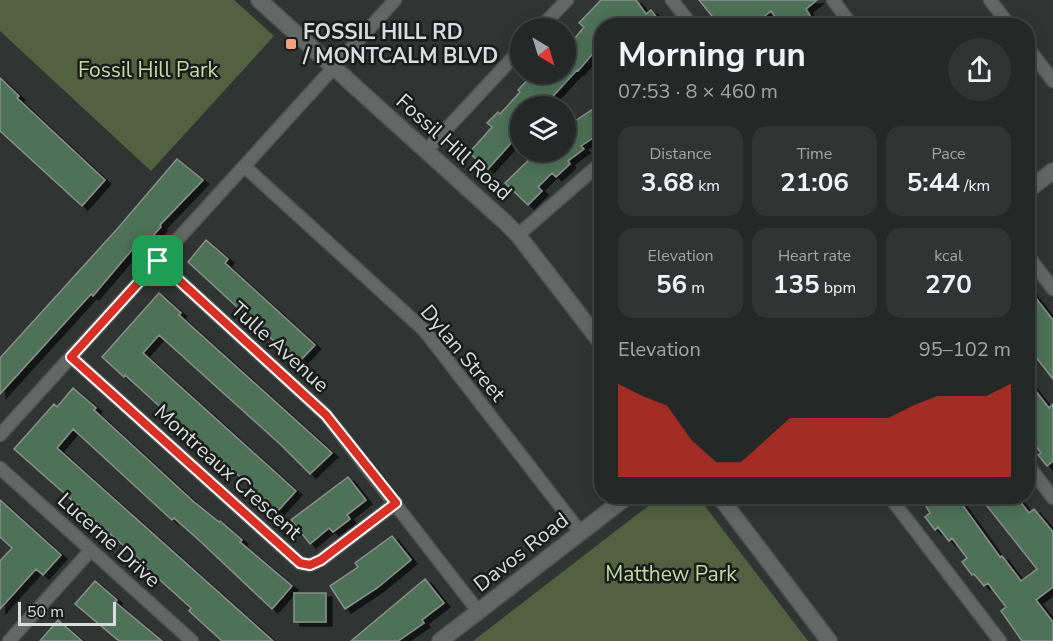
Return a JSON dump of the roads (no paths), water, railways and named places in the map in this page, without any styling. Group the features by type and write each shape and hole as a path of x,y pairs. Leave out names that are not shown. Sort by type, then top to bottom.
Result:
{"street":[{"name":"Fossil Hill Road","path":"259,0 518,235 594,334"},
{"path":"0,435 395,0"},
{"path":"550,18 567,0"},
{"path":"672,0 686,18"},
{"path":"833,0 846,18"},
{"path":"990,0 1004,18"},
{"path":"1035,57 1053,81"},
{"path":"426,151 510,61"},
{"name":"Dylan Street","path":"244,166 424,330 580,533"},
{"path":"518,235 594,169"},
{"path":"1035,185 1053,171"},
{"name":"Tulle Avenue","path":"158,261 326,415 478,611"},
{"path":"1035,265 1053,289"},
{"name":"Montreaux Crescent","path":"71,357 300,563 310,565 321,560 396,503"},
{"name":"Lucerne Drive","path":"0,468 192,641"},
{"path":"1035,474 1053,498"},
{"name":"Davos Road","path":"440,641 618,504"},
{"path":"725,504 829,641"},
{"path":"895,504 1000,641"},
{"path":"9,641 90,550"}],"place":[{"name":"FOSSIL HILL RD / MONTCALM BLVD","path":"291,44"}],"park label":[{"name":"Fossil Hill Park","path":"148,70"},
{"name":"Matthew Park","path":"671,574"}]}
